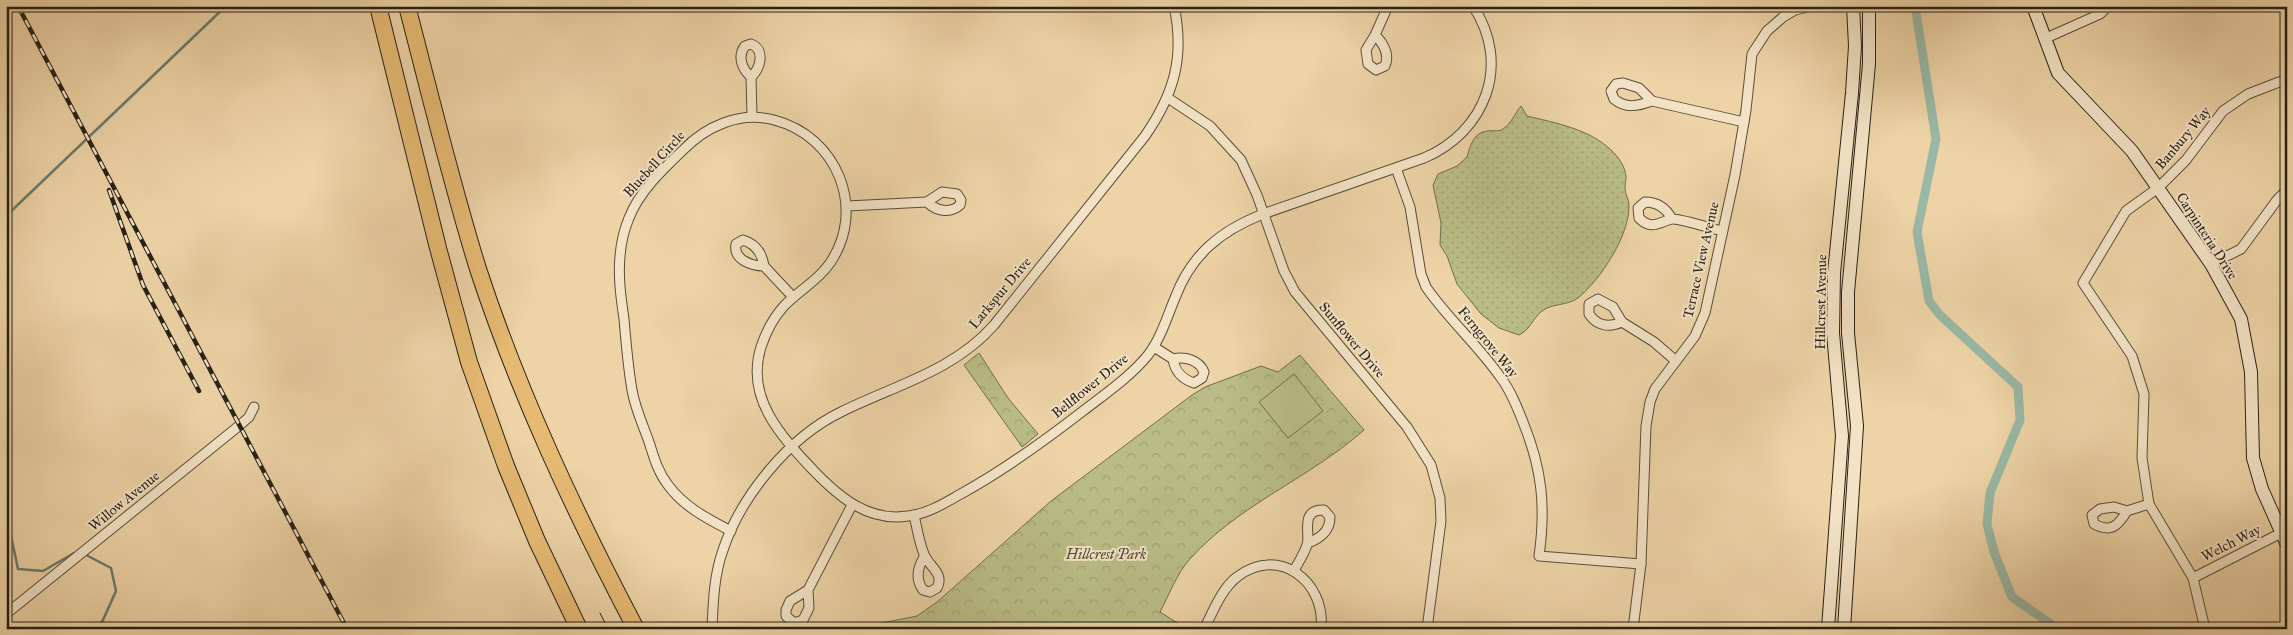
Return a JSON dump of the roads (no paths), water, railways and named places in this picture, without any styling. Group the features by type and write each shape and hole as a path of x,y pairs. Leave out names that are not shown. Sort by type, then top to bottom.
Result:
{"highway":[{"path":"378,6 440,257 469,362 512,483 536,541 579,629"},
{"path":"407,6 456,198 497,321 566,490 636,629"}],"main road":[{"name":"Hillcrest Avenue","path":"1828,629 1842,436 1833,333 1834,273 1852,93 1855,46 1853,6"},
{"name":"Hillcrest Avenue","path":"1844,629 1857,426 1848,333 1848,292 1869,64 1869,6"},
{"name":"Carpinteria Drive","path":"2032,6 2058,73 2115,131 2158,188 2211,264 2240,319 2251,372 2253,458 2262,489 2284,539"},
{"path":"1835,532 1839,556 1838,576 1847,588"}],"street":[{"name":"Larkspur Drive","path":"712,629 716,579 723,549 764,477 791,447 839,413 928,374 952,360 980,339 994,325 1144,136 1168,98 1175,76 1179,39 1174,6"},
{"path":"1375,35 1388,6"},
{"name":"Bellflower Drive","path":"791,447 835,493 852,505 886,516 914,515 943,504 1016,461 1126,377 1154,347 1162,332 1181,281 1199,254 1219,236 1239,224 1263,214 1437,153 1458,139 1472,123 1483,104 1491,73 1490,53 1483,27 1473,6"},
{"name":"Terrace View Avenue","path":"1633,629 1642,564 1648,413 1655,389 1695,336 1705,313 1744,122 1749,63 1755,46 1767,30 1795,10 1813,6"},
{"path":"2044,39 2100,14 2108,6"},
{"path":"751,77 752,116"},
{"name":"Banbury Way","path":"2149,504 2142,458 2144,394 2132,356 2083,283 2126,211 2158,188 2186,160 2223,111 2248,94 2287,79"},
{"name":"Sunflower Drive","path":"1168,98 1210,126 1233,150 1249,175 1284,271 1295,292 1407,427 1431,465 1440,498 1441,521 1427,629"},
{"path":"1652,101 1744,122"},
{"name":"Bluebell Circle","path":"731,532 704,517 681,500 668,485 657,467 632,392 619,278 619,263 624,231 635,204 671,162 694,139 708,130 721,124 752,116 790,124 814,141 826,153 840,175 847,206 843,238 829,266 783,307 767,330 759,354 756,374 764,408 777,430 791,447"},
{"name":"Ferngrove Way","path":"1396,168 1412,217 1421,274 1426,287 1503,379 1513,397 1527,431 1534,450 1543,493 1543,523 1539,556 1642,564"},
{"path":"2211,264 2241,249 2277,200 2287,190"},
{"path":"847,206 927,202"},
{"path":"1672,219 1722,231"},
{"path":"764,266 793,298"},
{"path":"1622,322 1654,342 1676,361"},
{"path":"1154,347 1173,359"},
{"name":"Willow Avenue","path":"6,614 240,425 249,416 254,406"},
{"path":"2127,511 2149,504 2193,578 2205,629"},
{"path":"808,590 852,505"},
{"path":"914,515 924,557"},
{"name":"Welch Way","path":"2193,578 2284,539"},
{"path":"1294,571 1308,543"},
{"path":"1204,629 1227,588 1238,575 1254,567 1264,566 1279,566 1294,571 1307,582 1318,598 1321,609 1320,629"}],"waterway":[{"path":"6,216 226,6"},
{"path":"1915,6 1936,139 1917,232 1929,301 1940,315 2018,387 2020,420 1990,493 1987,524 1994,552 2012,597 2058,629"},
{"path":"6,512 18,569 43,571 74,553"},
{"path":"88,556 111,568 116,591 103,620 96,629"}],"tram line":[{"path":"600,613 608,629"}],"railway":[{"path":"18,6 347,629"},
{"path":"109,190 143,285 199,391"}],"park label":[{"name":"Hillcrest Park","path":"1106,554"}]}
